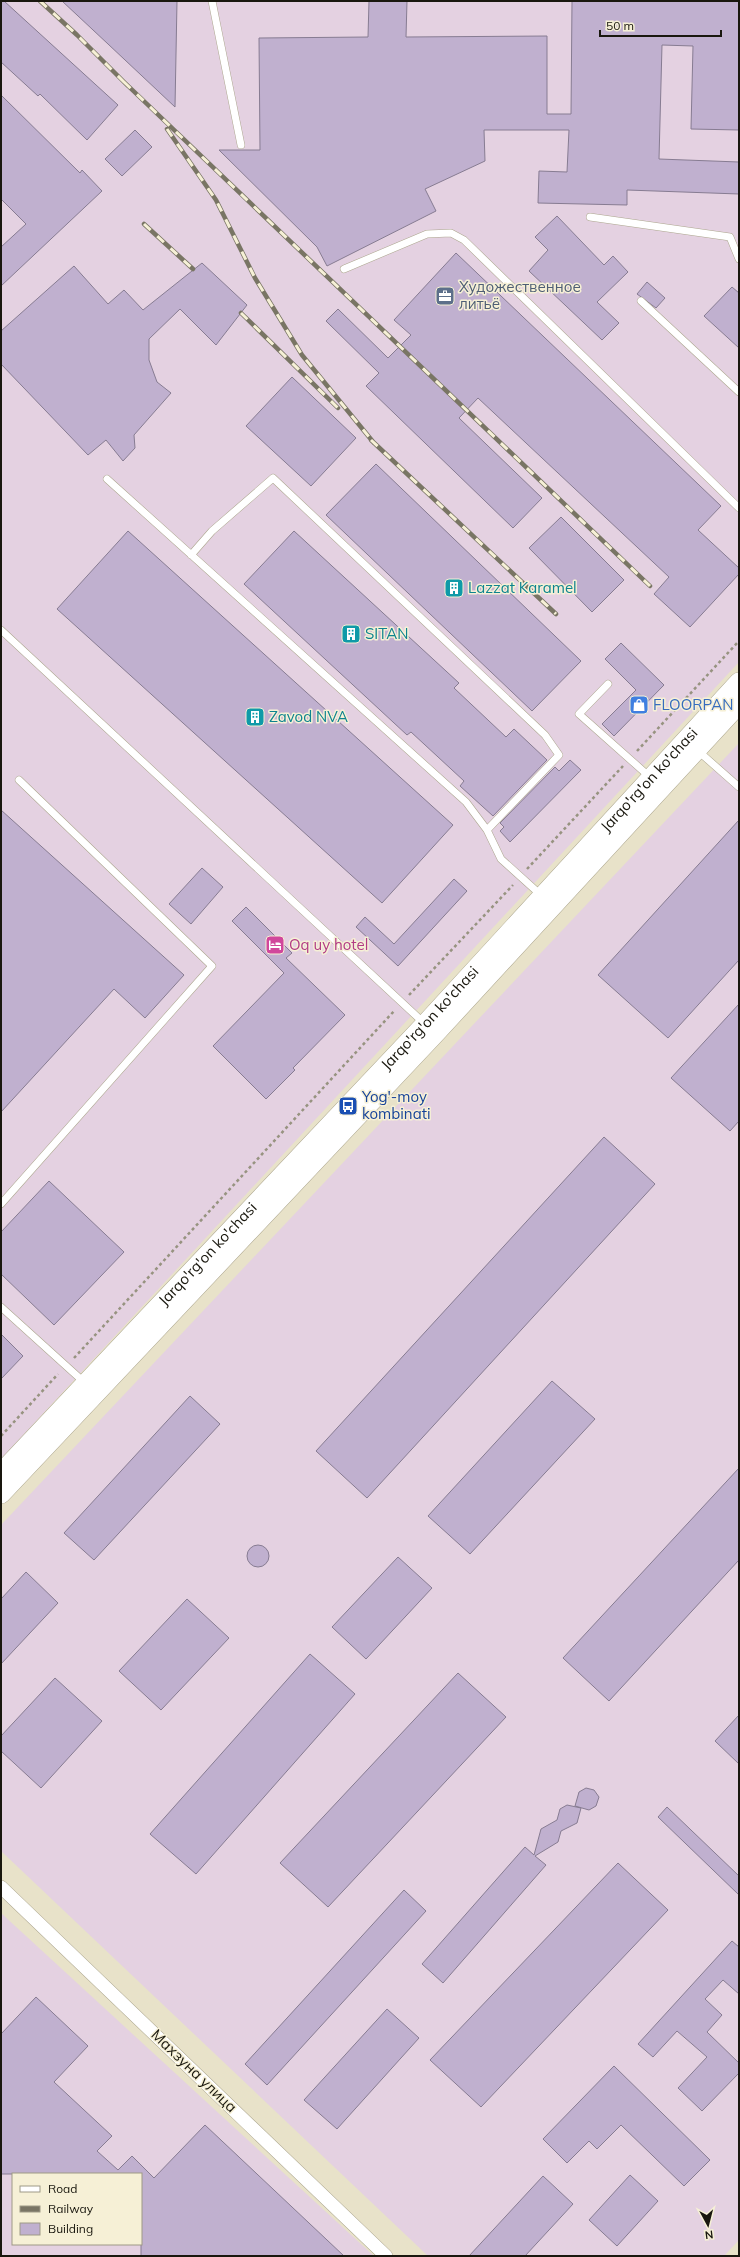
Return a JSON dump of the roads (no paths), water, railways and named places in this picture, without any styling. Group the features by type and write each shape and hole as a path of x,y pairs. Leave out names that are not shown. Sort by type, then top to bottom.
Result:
{"main road":[{"name":"Jarqo'rg'on ko'chasi","path":"1,1494 430,1029 542,896 739,682"},
{"name":"Jarqo'rg'on ko'chasi","path":"1,1473 86,1383 430,1029 697,750 739,704"}],"street":[{"name":"Махзуна улица","path":"1,1887 386,2256"}],"lane":[{"path":"212,1 241,145"},
{"path":"590,217 730,237 739,259"},
{"path":"344,269 427,234 451,233 464,240 739,508"},
{"path":"641,302 739,392"},
{"path":"191,555 212,531 273,478 545,735 559,755 487,830"},
{"path":"107,479 466,802 487,830 501,859 542,896"},
{"path":"1,630 403,1002 430,1029"},
{"path":"608,684 579,714 651,778"},
{"path":"697,750 739,787"},
{"path":"1,1204 212,966 19,780"},
{"path":"1,1307 86,1383"}],"railway":[{"path":"40,1 77,35 128,86"},
{"path":"124,82 650,586"},
{"path":"167,129 216,200 255,278 302,355 374,443"},
{"path":"144,224 193,269"},
{"path":"241,313 338,408"},
{"path":"371,440 556,614"}],"place":[{"name":"Художественное литьё","path":"445,296"},
{"name":"Lazzat Karamel","path":"454,588"},
{"name":"SITAN","path":"351,634"},
{"name":"FLOORPAN","path":"639,705"},
{"name":"Zavod NVA","path":"255,717"},
{"name":"Oq uy hotel","path":"275,945"},
{"name":"Yog'-moy kombinati","path":"348,1106"}]}
